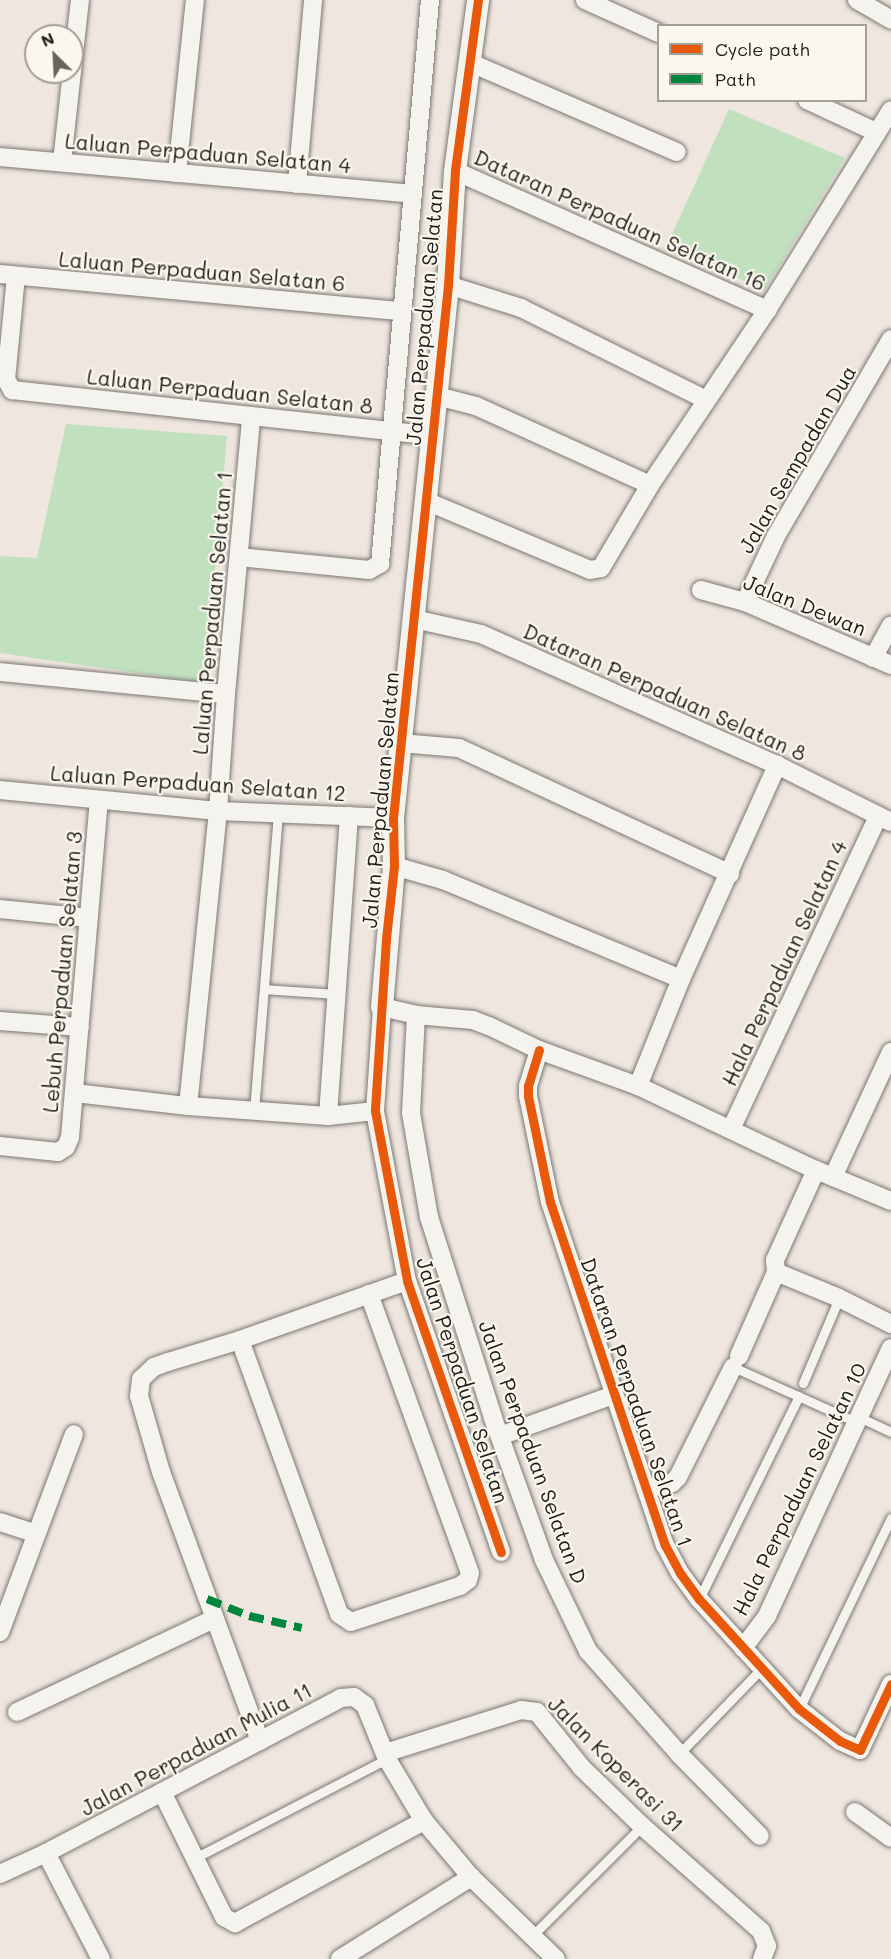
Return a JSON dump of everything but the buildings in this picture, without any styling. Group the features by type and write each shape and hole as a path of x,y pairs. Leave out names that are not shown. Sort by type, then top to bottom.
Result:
{"street":[{"path":"77,24 80,0"},
{"path":"177,173 195,0"},
{"path":"297,184 313,0"},
{"path":"238,557 369,570 378,567 381,559 430,0"},
{"name":"Jalan Perpaduan Selatan","path":"478,0 455,171 448,285 393,818 394,866 375,1111 407,1281 501,1552"},
{"path":"585,0 657,33"},
{"path":"857,0 891,20"},
{"path":"471,63 677,152"},
{"path":"62,162 71,84"},
{"path":"811,102 876,132"},
{"path":"426,501 590,570 601,568 608,560 650,485 767,310 891,110"},
{"name":"Laluan Perpaduan Selatan 4","path":"0,157 412,194"},
{"name":"Dataran Perpaduan Selatan 16","path":"455,171 767,310"},
{"name":"Laluan Perpaduan Selatan 6","path":"8,275 401,311"},
{"name":"Laluan Perpaduan Selatan 8","path":"8,275 6,380 9,388 22,393 433,436"},
{"path":"448,285 521,308 706,400"},
{"name":"Jalan Sempadan Dua","path":"745,602 776,536 891,339"},
{"path":"437,396 476,406 650,485"},
{"name":"Laluan Perpaduan Selatan 1","path":"189,1106 218,811 226,694 251,418"},
{"name":"Jalan Dewan","path":"701,590 745,602 891,665"},
{"name":"Dataran Perpaduan Selatan 8","path":"414,619 481,634 777,765 885,819"},
{"path":"873,658 891,626"},
{"path":"0,672 226,694"},
{"path":"401,743 459,748 730,874"},
{"path":"638,1086 681,979 777,765"},
{"name":"Laluan Perpaduan Selatan 12","path":"0,790 218,811 393,818"},
{"name":"Lebuh Perpaduan Selatan 3","path":"0,1146 57,1152 66,1147 70,1137 99,800"},
{"path":"328,1116 334,994 349,816"},
{"name":"Hala Perpaduan Selatan 4","path":"731,1130 885,819"},
{"path":"394,866 443,880 681,979"},
{"path":"0,909 89,918"},
{"path":"382,1007 416,1015 473,1020 539,1050 638,1086 825,1173 891,1201"},
{"name":"Jalan Perpaduan Selatan D","path":"416,1015 411,1113 429,1217 500,1436 544,1560 579,1636 614,1682 679,1754 760,1836"},
{"path":"0,1021 80,1028"},
{"name":"Dataran Perpaduan Selatan 1","path":"539,1050 528,1086 528,1096 550,1202 613,1395 666,1545 699,1599 799,1709 840,1741 860,1750 891,1684"},
{"path":"646,1489 672,1483 678,1478 736,1361 776,1272 775,1260 825,1173 885,1082 891,1052"},
{"path":"75,1093 189,1106 328,1116 375,1111"},
{"path":"776,1272 839,1298 891,1324"},
{"path":"260,1741 161,1472 142,1408 139,1388 141,1379 154,1367 240,1340 407,1281"},
{"path":"240,1340 339,1614 351,1622 460,1586 468,1581 470,1573 369,1294"},
{"name":"Hala Perpaduan Selatan 10","path":"743,1648 767,1616 860,1421 891,1348"},
{"path":"500,1436 613,1395"},
{"path":"0,1632 8,1592 36,1534 74,1434"},
{"path":"0,1522 36,1534"},
{"path":"17,1712 214,1619"},
{"name":"Jalan Perpaduan Mulia 11","path":"0,1874 46,1853 341,1698 354,1697 364,1705 386,1756 424,1821 471,1878 556,1959"},
{"name":"Jalan Koperasi 31","path":"386,1756 521,1710 532,1709 541,1715 582,1768 642,1826 760,1931 767,1946 762,1959"},
{"path":"162,1792 224,1917 235,1923 424,1821"},
{"path":"855,1812 891,1838"},
{"path":"46,1853 101,1959"},
{"path":"340,1959 471,1878"}],"lane":[{"path":"254,1111 278,813"},
{"path":"264,989 334,994"},
{"path":"803,1383 839,1298"},
{"path":"736,1361 799,1396 891,1432"},
{"path":"699,1599 799,1396"},
{"path":"799,1709 891,1518"},
{"path":"679,1754 762,1668"},
{"path":"195,1858 386,1756"},
{"path":"532,1936 642,1826"}],"green space":[{"path":"729,109 845,158 764,291 668,243"},
{"path":"66,424 227,436 205,683 0,653 0,556 37,558"}],"marked path":[{"path":"207,1599 249,1616 302,1628"}],"cycle path":[{"path":"478,0 455,171 448,285 393,818 394,866 386,939 375,1111 407,1281 501,1552"},
{"path":"539,1050 528,1086 528,1096 550,1202 665,1545 680,1573 699,1599 799,1709 840,1741 860,1750 891,1684"}]}
